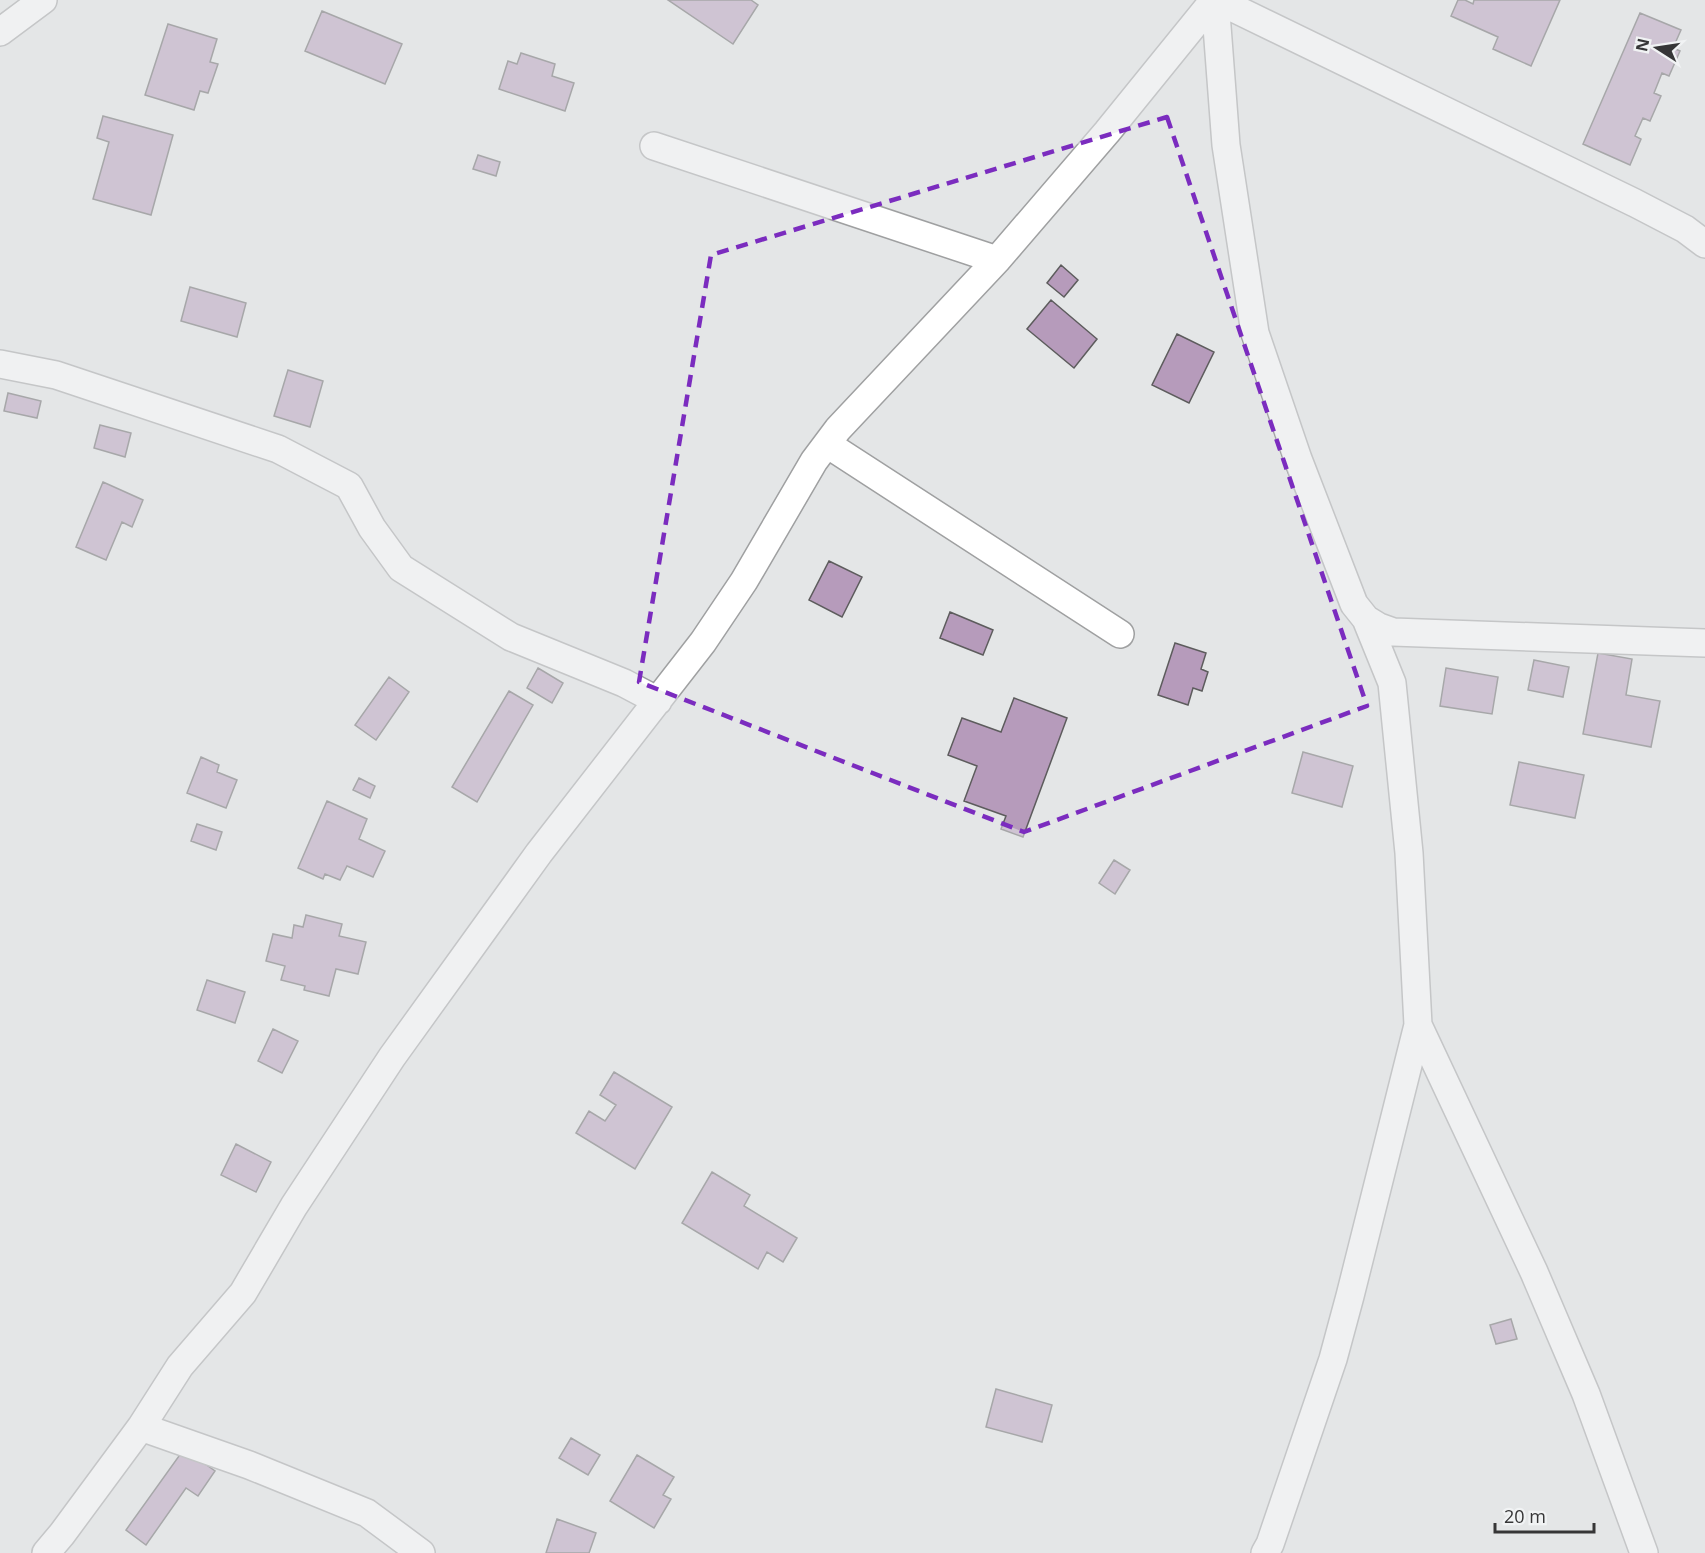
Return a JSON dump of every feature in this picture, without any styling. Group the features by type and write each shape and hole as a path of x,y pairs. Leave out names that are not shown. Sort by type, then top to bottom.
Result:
{"street":[{"path":"0,32 43,0"},
{"path":"1215,0 1635,203 1685,230 1705,244"},
{"path":"46,1553 141,1427 180,1366 243,1293 294,1206 392,1057 539,853 703,642 744,580 814,460 838,429 997,260 1107,132 1215,0"},
{"path":"1215,0 1226,145 1255,333 1298,459 1354,604 1366,619 1392,683 1409,853 1418,1025 1332,1359 1265,1553"},
{"path":"654,146 997,260"},
{"path":"0,364 56,375 278,449 349,486 372,528 400,568 511,637 624,683 658,701"},
{"path":"827,444 1120,634"},
{"path":"1366,619 1393,632 1705,643"},
{"path":"1418,1025 1534,1272 1586,1394 1644,1553"},
{"path":"141,1427 249,1465 367,1513 421,1553"}],"highlighted area":[{"path":"1167,117 1367,706 1024,832 639,682 711,255"}],"building":[{"path":"668,0 751,0 758,5 733,44"},
{"path":"1458,0 1465,0 1473,4 1474,0 1560,0 1531,66 1493,49 1498,37 1451,16"},
{"path":"322,11 402,44 385,84 305,51"},
{"path":"1640,13 1681,30 1673,48 1680,51 1669,76 1662,73 1654,93 1661,96 1650,121 1643,118 1635,136 1641,139 1630,165 1583,144"},
{"path":"168,24 217,39 210,62 218,64 208,93 200,91 194,110 145,95"},
{"path":"521,53 555,64 552,76 574,83 565,111 499,89 508,61 517,64"},
{"path":"103,116 173,135 151,215 93,199 109,142 97,138"},
{"path":"478,155 500,162 496,176 473,169"},
{"path":"1061,265 1078,280 1064,297 1047,283"},
{"path":"190,287 246,303 237,337 181,321"},
{"path":"1051,300 1097,339 1074,368 1027,329"},
{"path":"1177,334 1214,352 1189,403 1152,385"},
{"path":"288,370 323,381 310,427 274,416"},
{"path":"8,393 41,401 37,418 4,411"},
{"path":"100,425 131,433 125,457 94,448"},
{"path":"103,482 143,500 132,527 122,522 106,560 76,547"},
{"path":"829,561 862,577 842,617 809,600"},
{"path":"950,612 993,630 983,655 940,638"},
{"path":"1175,643 1206,653 1201,669 1208,672 1202,691 1193,688 1188,705 1158,695"},
{"path":"1598,653 1632,659 1626,695 1660,701 1651,747 1583,734"},
{"path":"1534,660 1569,667 1563,697 1528,690"},
{"path":"538,668 563,683 552,703 527,688"},
{"path":"1446,668 1498,677 1492,714 1440,706"},
{"path":"389,677 409,692 376,740 355,725"},
{"path":"509,691 533,705 477,802 452,787"},
{"path":"1014,698 1067,718 1023,837 1001,829 1006,816 964,801 977,766 948,755 962,718 1001,732"},
{"path":"1303,752 1353,766 1342,807 1292,793"},
{"path":"201,757 219,765 217,772 237,780 226,808 187,793"},
{"path":"1519,762 1584,775 1575,818 1510,805"},
{"path":"359,778 375,786 370,798 353,790"},
{"path":"327,801 367,819 359,839 385,851 373,877 347,866 340,880 325,874 323,879 298,868"},
{"path":"197,824 222,832 216,850 191,841"},
{"path":"1114,860 1130,870 1115,894 1099,883"},
{"path":"306,915 342,924 339,936 366,942 358,974 336,969 329,996 304,990 305,986 281,980 285,966 266,961 273,934 292,938 294,925 303,927"},
{"path":"207,980 245,992 235,1023 197,1010"},
{"path":"273,1029 298,1041 282,1073 258,1061"},
{"path":"614,1072 672,1107 635,1169 576,1133 589,1111 605,1121 616,1105 600,1095"},
{"path":"236,1144 271,1162 256,1192 221,1175"},
{"path":"712,1172 750,1195 744,1206 797,1238 783,1262 767,1252 758,1269 682,1223"},
{"path":"1511,1319 1517,1339 1496,1344 1490,1325"},
{"path":"996,1389 1052,1405 1042,1442 986,1427"},
{"path":"571,1438 600,1455 588,1475 559,1458"},
{"path":"184,1449 215,1471 198,1496 186,1488 146,1545 126,1530"},
{"path":"637,1455 674,1477 663,1495 671,1499 654,1528 610,1501"},
{"path":"557,1519 596,1533 589,1553 546,1553"}]}
